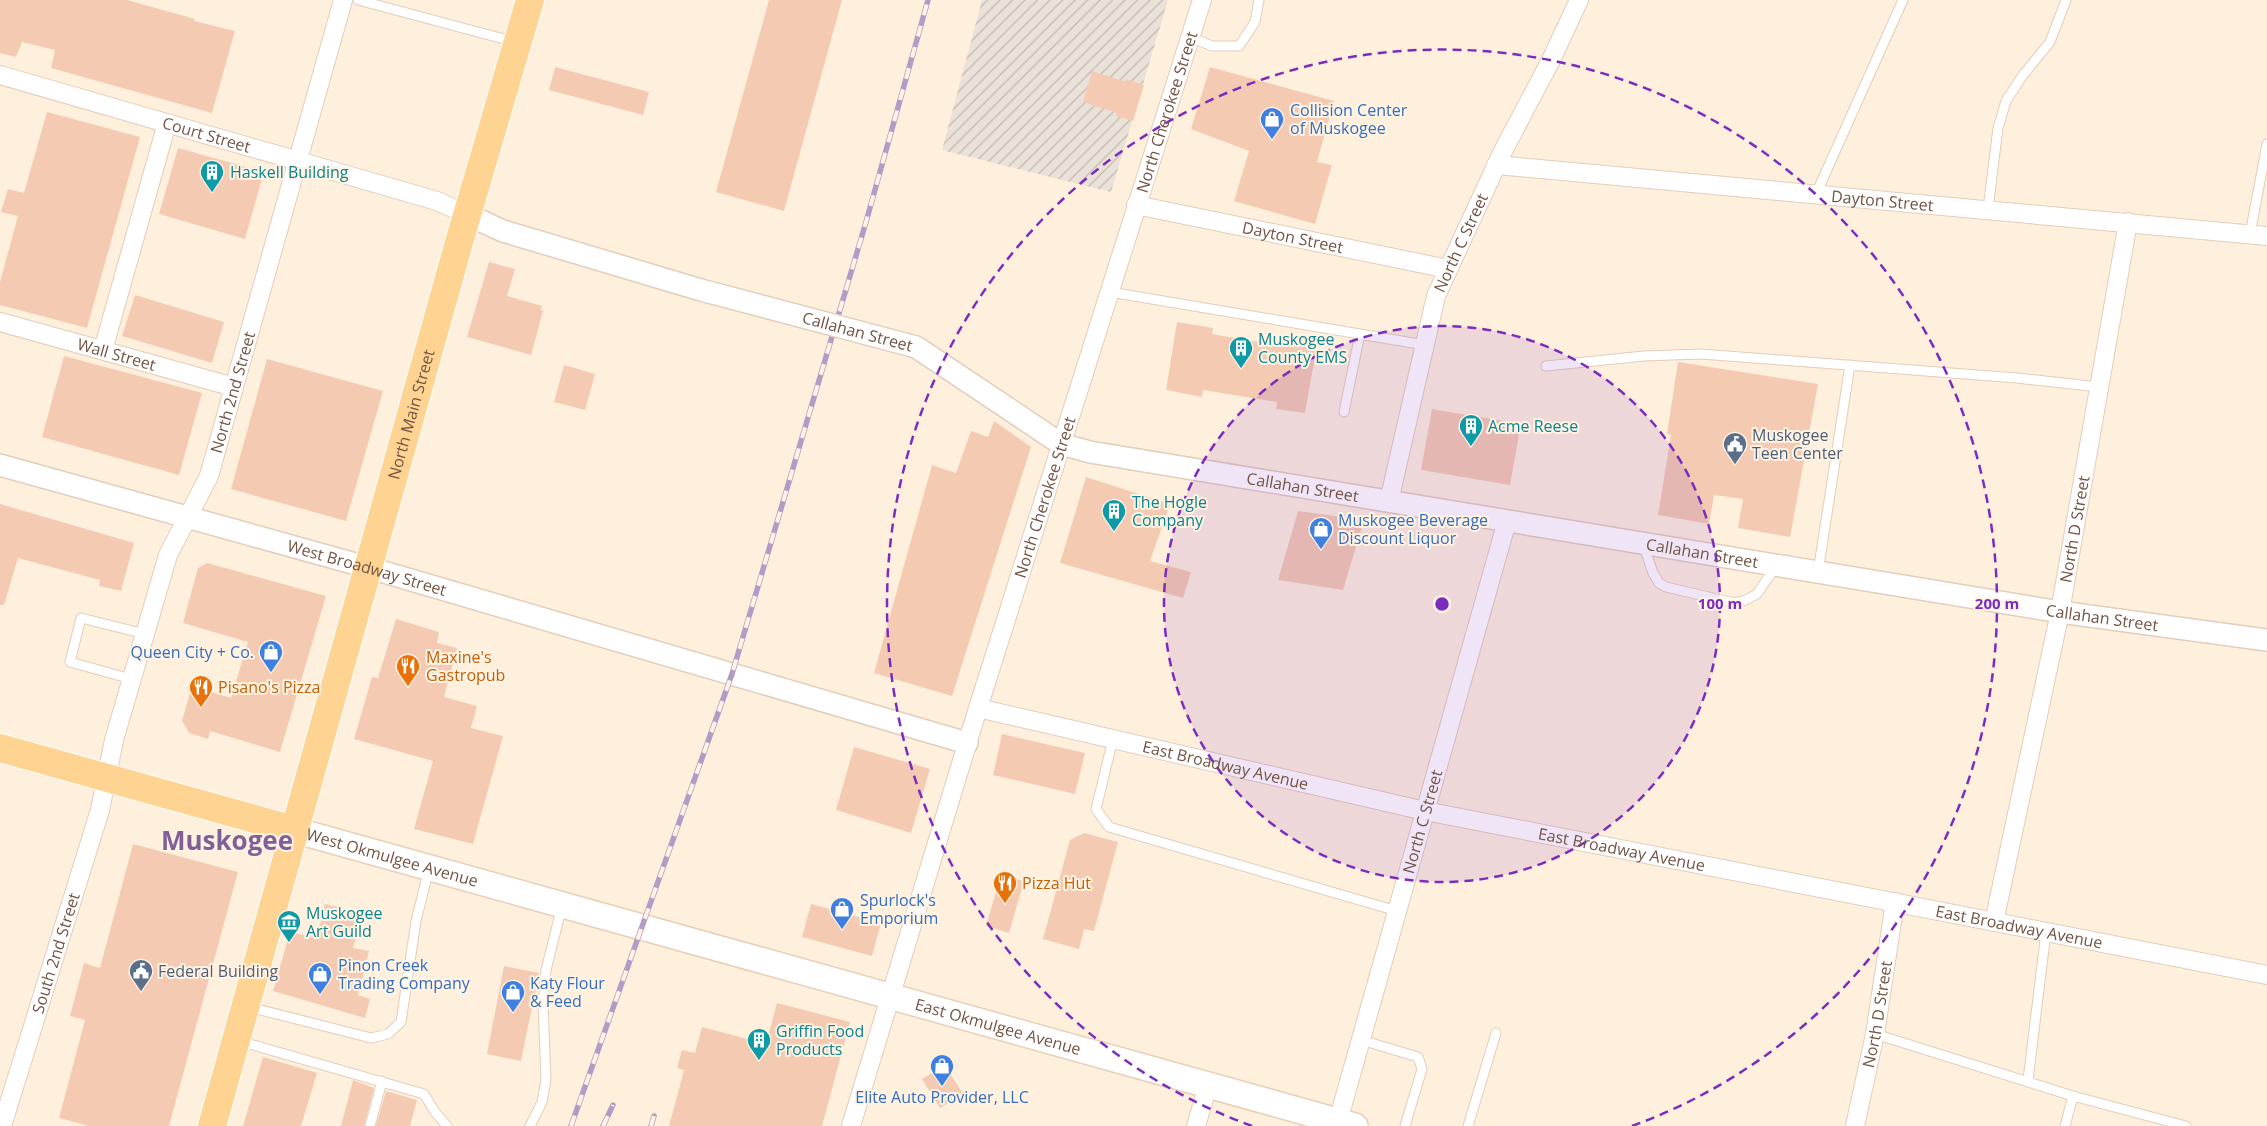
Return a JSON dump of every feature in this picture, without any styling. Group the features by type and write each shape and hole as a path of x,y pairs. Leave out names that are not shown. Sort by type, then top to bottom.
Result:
{"main road":[{"name":"North Main Street","path":"212,1126 294,830 530,0"},
{"name":"West Okmulgee Avenue","path":"0,748 642,928"},
{"name":"East Okmulgee Avenue","path":"642,928 1346,1124"}],"street":[{"name":"North 2nd Street","path":"107,778 114,740 168,555 209,476 343,0"},
{"name":"North Cherokee Street","path":"851,1126 967,743 1202,0"},
{"name":"North C Street","path":"1390,502 1436,296 1496,165 1579,0"},
{"name":"Court Street","path":"0,75 437,200 468,215"},
{"path":"103,350 167,123"},
{"name":"Dayton Street","path":"1496,165 2259,235"},
{"name":"Dayton Street","path":"1136,205 1448,269"},
{"name":"Callahan Street","path":"468,215 503,231 701,290 916,347 1061,444 1090,452 2060,612 2267,640"},
{"name":"North D Street","path":"1994,922 2060,612 2128,222"},
{"name":"Wall Street","path":"0,322 234,387"},
{"name":"West Broadway Street","path":"0,465 370,568 967,743"},
{"name":"North C Street","path":"1346,1124 1361,1040 1507,521"},
{"name":"East Broadway Avenue","path":"978,708 1425,811 2267,975"},
{"name":"South 2nd Street","path":"2,1126 100,810 107,778"},
{"name":"North D Street","path":"1855,1126 1875,1034 1895,902"},
{"path":"1196,1126 1208,1085"}],"lane":[{"path":"358,0 518,43"},
{"path":"1190,37 1212,46 1239,46 1255,22 1258,0"},
{"path":"1816,194 1903,0"},
{"path":"1988,209 1998,128 2006,101 2022,74 2050,42 2066,0"},
{"path":"2259,235 2267,144"},
{"path":"1110,292 1425,345"},
{"path":"1344,412 1360,334"},
{"path":"1546,366 1644,356 1701,354 2099,387"},
{"path":"1818,572 1850,365"},
{"path":"1643,543 1659,583 1666,587 1734,603 1746,600 1757,594 1776,566"},
{"path":"131,679 70,662 81,618 145,634"},
{"path":"1113,739 1096,809 1109,826 1397,911"},
{"path":"246,1006 372,1038 388,1034 402,1022 416,921 429,867"},
{"path":"530,1126 542,1102 546,1080 542,1003 546,970 562,905"},
{"path":"2028,1080 2046,932"},
{"path":"1468,1126 1496,1033"},
{"path":"1875,1034 2028,1080 2073,1096 2186,1126"},
{"path":"237,1040 424,1094 435,1112 447,1126"},
{"path":"1361,1040 1418,1057 1422,1069 1406,1126"},
{"path":"370,1126 382,1081"},
{"path":"2065,1126 2073,1096"}],"shaded area":[{"path":"982,0 1168,0 1111,192 942,150"}],"building":[{"path":"0,0 127,0 195,19 194,21 235,31 212,113 51,68 55,50 22,42 16,57 0,53"},
{"path":"769,0 842,0 784,211 716,192"},
{"path":"555,67 649,92 643,115 549,90"},
{"name":"Collision Center of Muskogee","path":"1210,67 1334,101 1317,162 1332,165 1315,224 1234,201 1249,151 1191,129"},
{"path":"1092,71 1126,82 1126,79 1144,85 1133,121 1116,116 1117,113 1083,102"},
{"path":"47,112 140,137 87,328 0,305 0,282 18,216 1,212 8,189 24,193"},
{"name":"Haskell Building","path":"178,148 264,172 245,239 159,214"},
{"path":"489,262 515,269 507,296 542,306 541,310 543,311 531,355 467,337"},
{"path":"135,295 224,322 212,363 122,336"},
{"name":"Muskogee County EMS","path":"1177,322 1213,328 1212,334 1288,347 1289,341 1317,345 1305,413 1276,409 1277,402 1203,390 1202,397 1166,390"},
{"path":"64,356 202,393 179,475 42,437"},
{"path":"267,359 383,391 346,521 231,489"},
{"name":"Muskogee Teen Center","path":"1678,362 1818,384 1790,537 1738,528 1743,499 1714,495 1709,524 1658,515 1671,435 1667,434"},
{"path":"564,365 595,374 585,410 554,402"},
{"name":"Acme Reese","path":"1432,409 1521,424 1510,485 1421,470"},
{"path":"994,421 1031,447 952,696 874,673 932,465 956,473 971,431 988,437"},
{"name":"The Hogle Company","path":"1086,477 1170,504 1150,561 1191,572 1183,598 1060,563"},
{"path":"0,504 134,543 121,591 99,586 100,580 18,558 4,605 0,605"},
{"name":"Muskogee Beverage Discount Liquor","path":"1298,511 1364,520 1343,590 1278,580"},
{"path":"207,563 326,596 280,752 210,731 208,739 189,733 182,721 192,686 231,698 248,642 183,623 198,568"},
{"path":"396,619 439,632 437,643 457,648 444,697 477,706 471,728 503,736 473,844 414,829 433,761 354,739 372,677 378,678"},
{"path":"1002,734 1085,753 1075,794 993,775"},
{"path":"854,747 930,769 911,833 836,810"},
{"path":"1084,833 1118,842 1094,931 1084,929 1079,949 1043,939 1070,840"},
{"name":"Federal Building","path":"133,844 238,872 169,1126 89,1126 59,1118 85,1020 70,1016 84,963 100,968"},
{"name":"Pizza Hut","path":"1001,875 1024,881 1009,933 986,926"},
{"path":"325,904 362,913 353,948 369,951 358,995 370,999 365,1018 273,991 290,932 317,938"},
{"name":"Spurlock's Emporium","path":"811,904 881,923 872,956 802,937"},
{"name":"Katy Flour & Feed","path":"504,966 539,973 521,1061 487,1054"},
{"name":"Griffin Food Products","path":"777,1003 850,1022 822,1126 669,1126 684,1070 677,1068 682,1050 695,1053 702,1027 766,1044"},
{"path":"263,1057 317,1073 301,1126 243,1126"},
{"name":"Elite Auto Provider, LLC","path":"945,1065 963,1094 940,1108 922,1079"},
{"path":"353,1080 374,1088 364,1126 341,1126"},
{"path":"386,1091 417,1100 410,1126 376,1126"}],"railway":[{"path":"571,1126 732,674 866,222 928,0"},
{"path":"603,1126 613,1105"},
{"path":"651,1126 654,1116"}],"place":[{"name":"Collision Center of Muskogee","path":"1272,140"},
{"name":"Haskell Building","path":"212,193"},
{"name":"Muskogee County EMS","path":"1241,369"},
{"name":"Acme Reese","path":"1471,447"},
{"name":"Muskogee Teen Center","path":"1735,465"},
{"name":"The Hogle Company","path":"1114,532"},
{"name":"Muskogee Beverage Discount Liquor","path":"1321,550"},
{"name":"Queen City + Co.","path":"271,673"},
{"name":"Maxine's Gastropub","path":"408,687"},
{"name":"Pisano's Pizza","path":"201,708"},
{"name":"Pizza Hut","path":"1005,904"},
{"name":"Spurlock's Emporium","path":"842,930"},
{"name":"Muskogee Art Guild","path":"289,943"},
{"name":"Federal Building","path":"141,992"},
{"name":"Pinon Creek Trading Company","path":"320,995"},
{"name":"Katy Flour & Feed","path":"513,1013"},
{"name":"Griffin Food Products","path":"759,1061"},
{"name":"Elite Auto Provider, LLC","path":"942,1087"}],"district":[{"name":"Muskogee","path":"227,840"}]}
